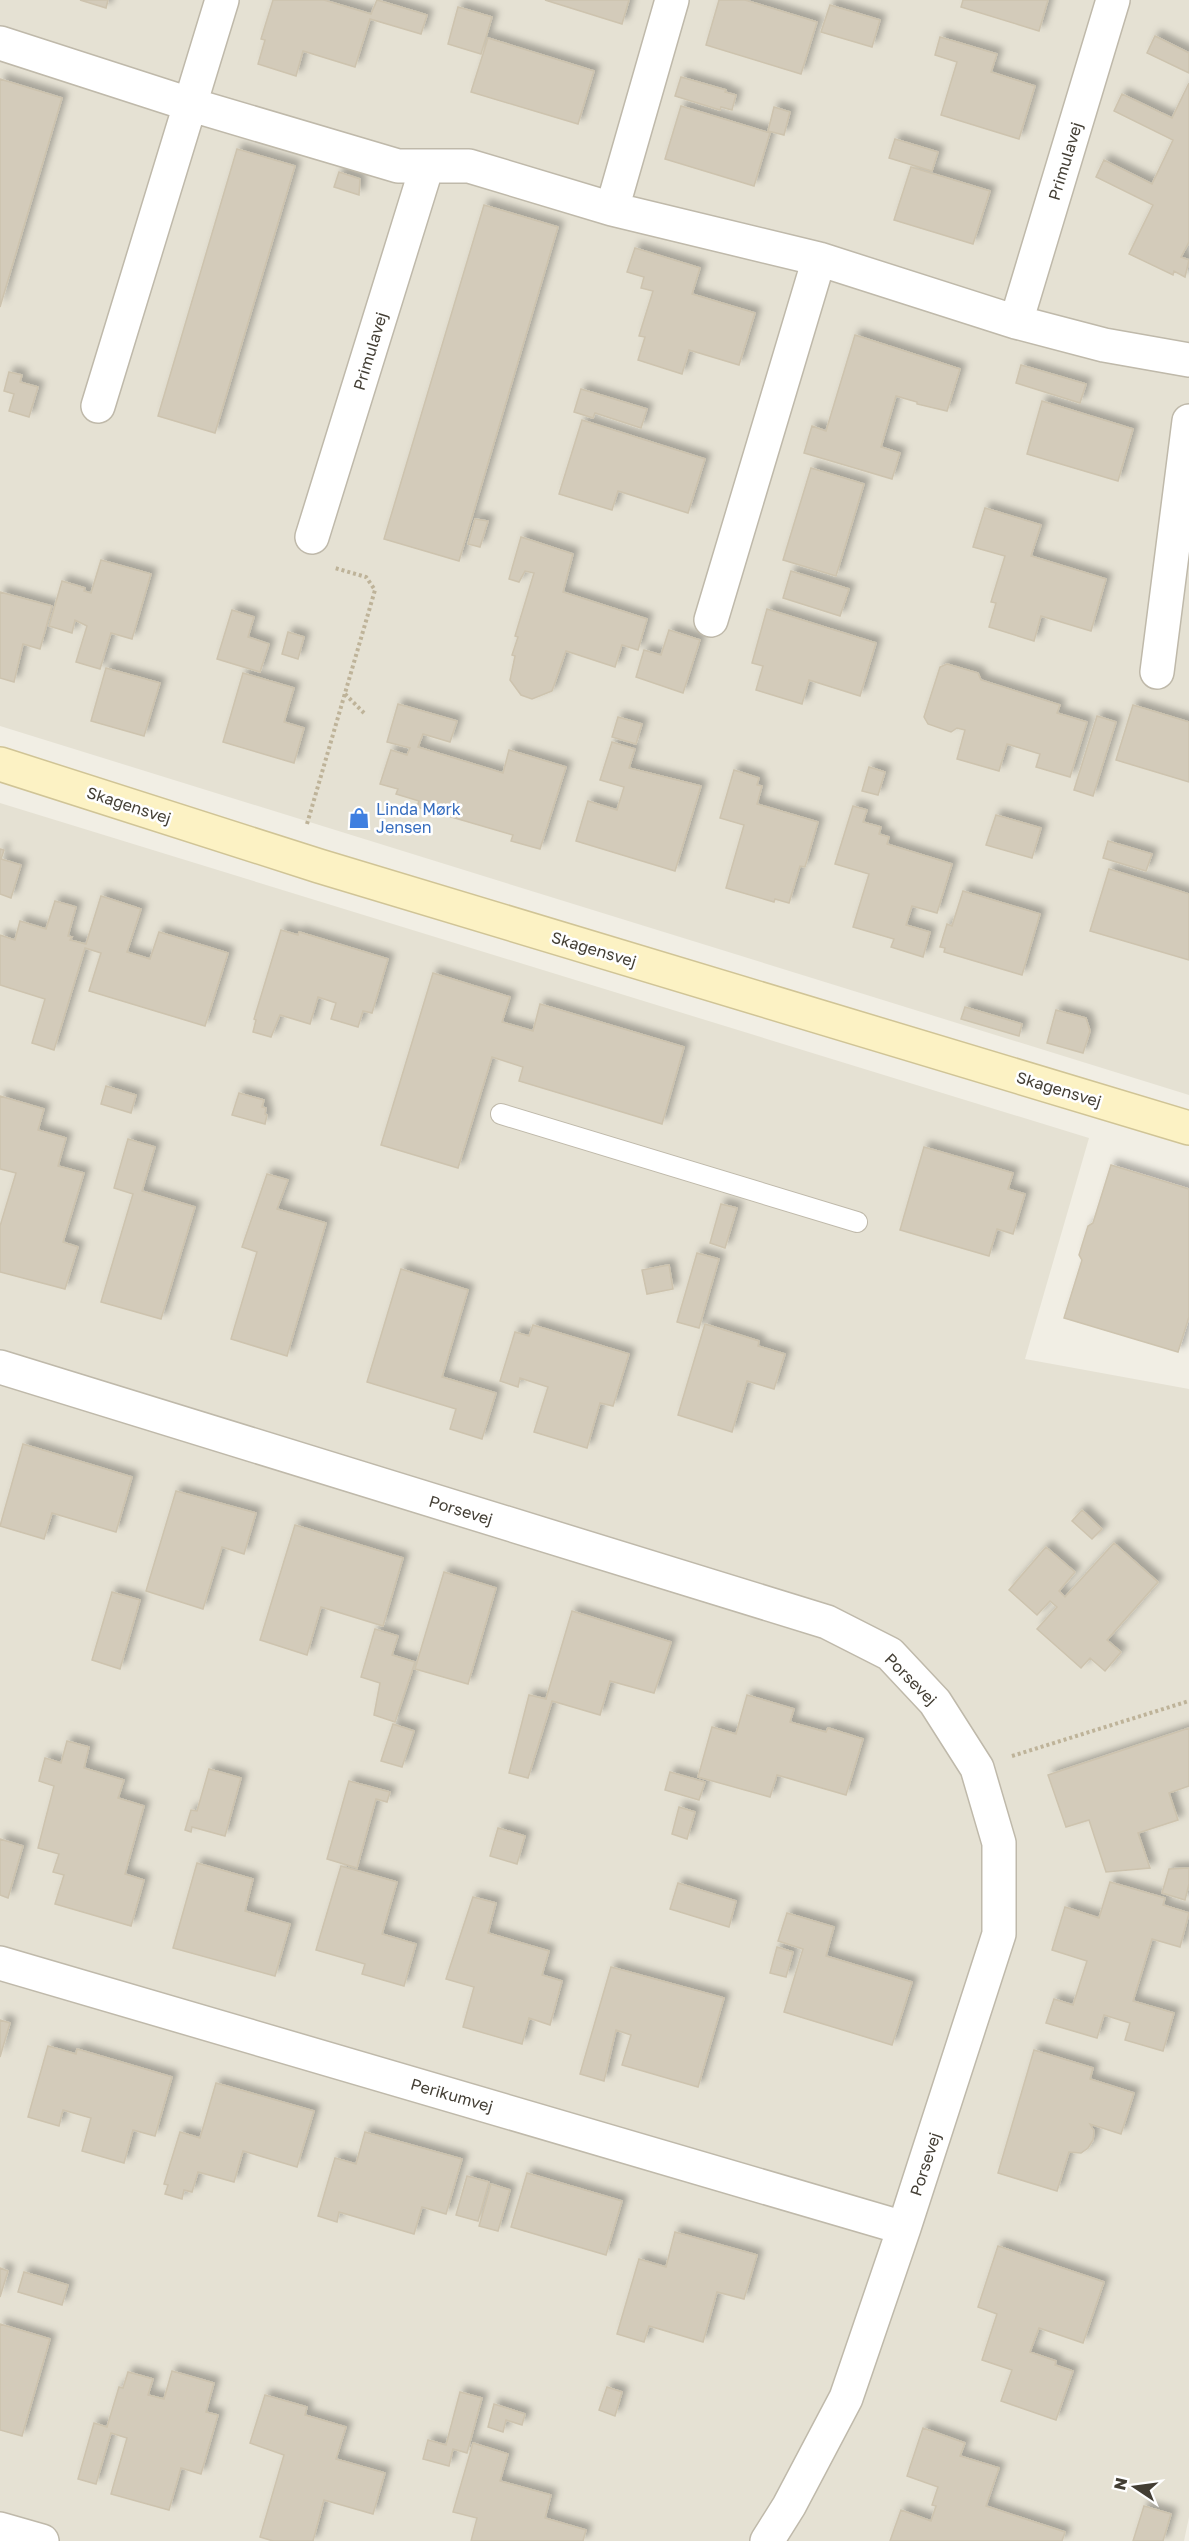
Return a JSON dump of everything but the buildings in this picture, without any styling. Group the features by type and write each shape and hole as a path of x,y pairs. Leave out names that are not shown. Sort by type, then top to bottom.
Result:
{"street":[{"path":"98,406 192,105 222,0"},
{"path":"612,208 672,0"},
{"name":"Primulavej","path":"1016,322 1113,0"},
{"path":"0,43 192,105 398,166 469,166 612,208 819,259 1016,322 1104,345 1189,360"},
{"name":"Primulavej","path":"312,537 427,166"},
{"path":"711,620 819,259"},
{"path":"1157,672 1189,421"},
{"name":"Skagensvej","path":"0,764 319,866 1189,1128"},
{"name":"Porsevej","path":"0,1368 827,1622 890,1654 935,1702 976,1768 999,1843 999,1934 904,2228 846,2398 789,2506 767,2541"},
{"name":"Perikumvej","path":"0,1963 904,2228"},
{"path":"0,2529 42,2541"}],"lane":[{"path":"501,1114 857,1222"}],"path":[{"path":"345,694 364,713"},
{"path":"976,1768 1189,1701"}],"shaded area":[{"path":"0,0 1189,0 1189,1095 0,726"},
{"path":"0,803 1089,1138 1025,1359 1189,1389 1189,2517 1184,2541 0,2541"}],"place":[{"name":"Linda Mørk Jensen","path":"359,818"}]}
